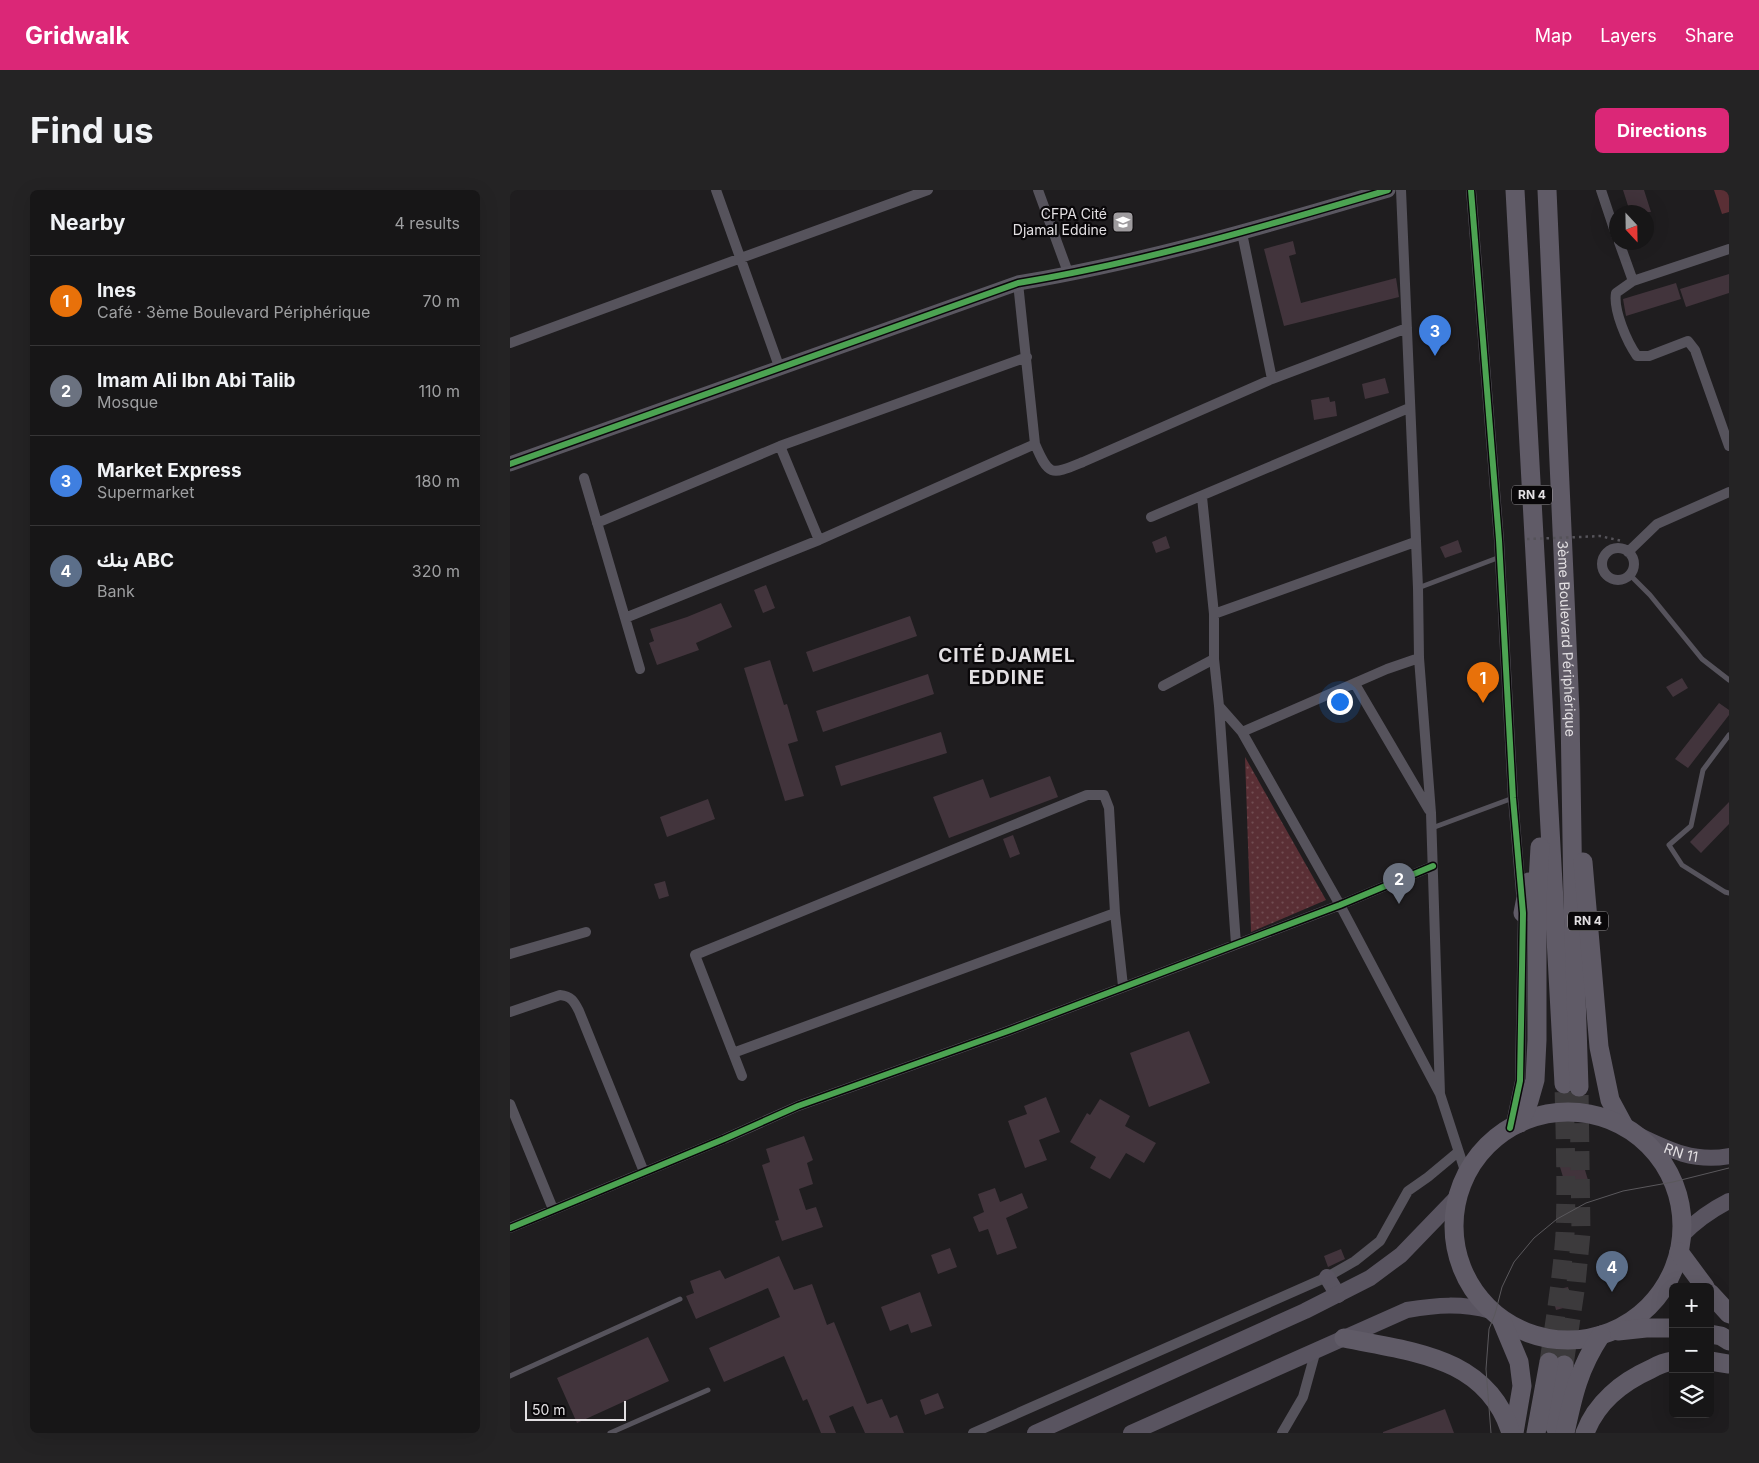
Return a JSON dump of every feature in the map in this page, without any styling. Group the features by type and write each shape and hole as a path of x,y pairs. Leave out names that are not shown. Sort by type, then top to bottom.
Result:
{"highway":[{"name":"3ème Boulevard Périphérique","path":"1515,190 1548,799 1572,1086 1570,711 1547,190"},
{"name":"RN 4","path":"1570,711 1599,1047 1610,1100 1630,1130"},
{"name":"RN 4","path":"1515,1126 1530,1102 1536,1080 1537,900 1540,845 1548,799"},
{"path":"1523,913 1540,845"},
{"path":"1565,1433 1580,1374 1589,1353 1606,1333 1630,1321 1642,1312 1661,1291 1672,1273 1680,1244 1680,1206 1673,1182 1666,1167 1652,1149 1630,1130 1597,1116 1561,1112 1540,1115 1498,1135 1480,1153 1466,1174 1457,1196 1453,1222 1455,1246 1462,1271 1474,1293 1496,1315 1514,1327 1548,1338 1584,1339 1606,1333 1646,1328 1669,1328"},
{"path":"1680,1244 1703,1283"},
{"path":"1714,1298 1727,1310"},
{"path":"1496,1315 1519,1362 1522,1386 1513,1433"},
{"path":"1714,1335 1721,1336 1729,1341"},
{"path":"1344,1338 1436,1358 1457,1367 1473,1377 1488,1391 1504,1413 1513,1433"},
{"path":"1714,1361 1729,1364"},
{"path":"1585,1433 1589,1421 1612,1393 1636,1375 1669,1362"},
{"path":"1536,1433 1556,1364 1554,1433"}],"main road":[{"name":"RN 11","path":"1630,1130 1674,1152 1699,1158 1729,1156"},
{"path":"1035,1433 1338,1295 1370,1278 1401,1255 1457,1196"},
{"path":"1680,1244 1693,1223 1729,1201"},
{"path":"1327,1277 1338,1295"},
{"path":"1131,1433 1406,1310 1428,1306 1471,1306 1496,1315"}],"street":[{"path":"716,190 780,369"},
{"path":"510,343 928,190"},
{"path":"1038,190 1069,275"},
{"path":"510,464 1018,283 1069,275 1242,233 1388,190"},
{"path":"1401,190 1418,588 1419,658 1431,813 1440,1094"},
{"path":"1471,190 1500,557 1513,798 1523,913 1520,1081 1515,1126"},
{"path":"1601,190 1609,214"},
{"path":"1242,233 1272,379"},
{"path":"1729,249 1632,281 1616,293 1614,302 1630,346 1637,356 1649,356 1688,341 1695,350 1729,446"},
{"path":"1622,250 1632,281"},
{"path":"1018,283 1035,444 1049,470 1059,471 1083,462 1272,379 1407,328"},
{"path":"597,523 780,446 1027,357"},
{"path":"1151,518 1409,408"},
{"path":"624,618 819,540 1035,444"},
{"path":"780,446 819,540"},
{"path":"584,478 640,669"},
{"path":"1628,552 1656,524 1729,492"},
{"path":"1202,497 1214,614 1214,659 1236,944"},
{"path":"1214,614 1415,542"},
{"path":"1613,549 1623,549 1628,552 1634,562 1634,568 1630,575 1625,579 1614,580 1605,574 1602,564 1604,556 1613,549"},
{"path":"1242,732 1387,669 1419,658"},
{"path":"1163,686 1214,659"},
{"path":"1355,684 1431,813"},
{"path":"1219,706 1242,732 1340,905 1440,1094 1466,1174"},
{"path":"742,1076 695,955 1087,795 1104,795 1109,808 1123,986"},
{"path":"510,1228 724,1139 798,1106 927,1061 1340,905 1433,866"},
{"path":"733,1053 1116,913"},
{"path":"510,954 586,932"},
{"path":"510,1012 560,995 568,996 574,1001 644,1172"},
{"path":"510,1104 553,1209"},
{"path":"972,1433 1327,1277 1355,1261 1380,1242 1408,1191 1458,1152"},
{"path":"1282,1433 1303,1397 1316,1350"}],"lane":[{"path":"1418,588 1500,557"},
{"path":"1630,575 1650,594 1702,659 1729,680"},
{"path":"1729,735 1703,770 1690,826 1669,845 1682,865 1729,893"},
{"path":"1431,828 1513,798"},
{"path":"510,1376 680,1299"},
{"path":"610,1433 708,1390"}],"path":[{"path":"1527,539 1600,536 1636,544"}],"shaded area":[{"path":"1714,190 1729,190 1729,212 1722,214"},
{"path":"1245,757 1326,900 1251,932"}],"building":[{"path":"1623,190 1644,190 1649,205 1628,205"},
{"path":"1293,241 1296,254 1289,256 1301,303 1396,278 1399,297 1284,326 1264,249"},
{"path":"1729,274 1729,293 1686,307 1680,289"},
{"path":"1676,283 1681,299 1626,316 1623,299"},
{"path":"1385,378 1389,393 1365,399 1362,384"},
{"path":"1329,397 1330,402 1335,401 1337,416 1314,420 1311,400"},
{"path":"1166,536 1170,548 1156,553 1152,542"},
{"path":"1458,540 1462,552 1445,558 1440,547"},
{"path":"766,585 775,608 763,613 754,590"},
{"path":"721,603 732,627 696,643 699,650 657,665 649,643 654,641 650,629"},
{"path":"910,616 917,636 813,672 806,652"},
{"path":"770,660 784,705 787,704 798,741 788,744 804,796 785,801 744,668"},
{"path":"928,674 934,694 823,732 816,711"},
{"path":"1682,678 1688,688 1673,697 1666,687"},
{"path":"1719,703 1729,710 1729,715 1688,768 1675,759"},
{"path":"941,732 947,753 841,786 835,766"},
{"path":"1050,776 1058,797 949,838 933,797 983,779 990,798"},
{"path":"708,799 715,819 667,837 660,817"},
{"path":"1729,802 1729,824 1701,853 1690,842"},
{"path":"1013,835 1020,854 1010,858 1003,839"},
{"path":"665,881 669,896 659,899 654,884"},
{"path":"1189,1031 1210,1083 1149,1107 1130,1053"},
{"path":"1046,1097 1060,1132 1039,1140 1047,1160 1025,1168 1008,1121 1027,1114 1024,1106"},
{"path":"1100,1099 1130,1116 1125,1126 1156,1143 1144,1163 1126,1153 1110,1179 1090,1168 1096,1157 1070,1142 1087,1113 1090,1115"},
{"path":"804,1136 813,1160 807,1163 813,1184 799,1189 806,1210 816,1207 823,1227 782,1241 775,1221 779,1220 762,1165 770,1162 766,1149"},
{"path":"1582,1160 1588,1180 1566,1187 1560,1167"},
{"path":"995,1188 1000,1202 1022,1193 1028,1208 1006,1218 1017,1248 997,1255 988,1229 979,1232 973,1217 984,1212 978,1194"},
{"path":"950,1248 957,1267 938,1274 931,1255"},
{"path":"1341,1249 1345,1259 1328,1267 1324,1256"},
{"path":"779,1256 794,1290 812,1284 827,1325 834,1322 867,1404 882,1399 890,1418 897,1415 904,1433 865,1433 853,1406 829,1416 836,1433 821,1433 807,1399 803,1401 784,1356 724,1382 709,1348 780,1317 768,1288 696,1319 686,1296 694,1293 690,1281 720,1270 725,1279"},
{"path":"1568,1287 1570,1294 1572,1293 1575,1305 1556,1310 1551,1291"},
{"path":"920,1292 932,1326 911,1333 908,1324 890,1331 881,1307"},
{"path":"648,1337 669,1381 577,1423 557,1378"},
{"path":"938,1393 944,1408 925,1415 920,1400"},
{"path":"1445,1409 1454,1433 1383,1433 1383,1432"}],"tunnel":[{"path":"1549,1362 1565,1234 1564,1084"},
{"path":"1564,1365 1576,1284 1581,1233 1579,1087"}],"tram line":[{"path":"1491,1433 1486,1369 1489,1329 1502,1287 1514,1262 1534,1238 1557,1219 1586,1203 1623,1191 1673,1182 1729,1168"}],"cycle path":[{"path":"510,464 1018,283 1158,254 1251,230 1388,190"},
{"path":"1471,190 1499,540 1513,798 1523,913 1520,1081 1510,1128"},
{"path":"510,1228 724,1139 798,1106 1008,1031 1340,905 1433,866"}],"place":[{"name":"CFPA Cité Djamal Eddine","path":"1123,222"},
{"name":"Market Express","path":"1435,356"},
{"name":"Ines","path":"1483,703"},
{"name":"Imam Ali Ibn Abi Talib","path":"1399,904"},
{"name":"بنك ABC","path":"1612,1292"}],"district":[{"name":"CITÉ DJAMEL EDDINE","path":"1007,666"}]}
